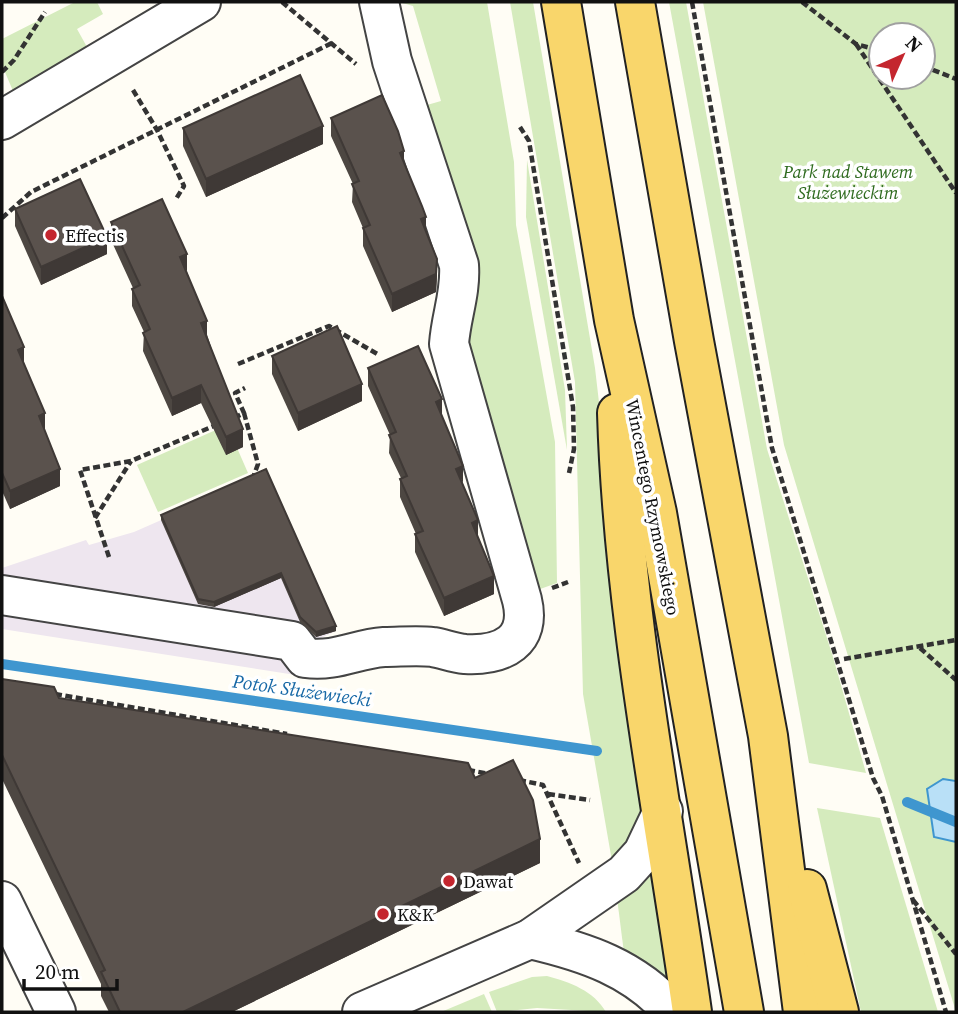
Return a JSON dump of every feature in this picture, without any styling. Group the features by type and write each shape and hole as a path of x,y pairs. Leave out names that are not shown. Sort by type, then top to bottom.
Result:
{"main road":[{"name":"Wincentego Rzymowskiego","path":"561,2 614,320 657,513 744,1012"},
{"path":"635,2 768,736 803,1012"},
{"name":"Wincentego Rzymowskiego","path":"614,320 619,485 639,652 692,1012"},
{"path":"768,736 839,1012"}],"street":[{"path":"2,120 201,2"},
{"path":"2,595 292,641 305,658 328,661 379,648 432,647 466,654 502,650 519,637 525,628 526,617 522,600 449,344 450,321 461,290 459,265 392,61 379,2"},
{"path":"362,1012 530,939 624,874 643,853 663,811"},
{"path":"2,901 56,1012"},
{"path":"530,939 579,952 621,968 647,985 673,1012"}],"path":[{"path":"282,2 359,66"},
{"path":"692,2 772,448 873,778 882,796 946,1012"},
{"path":"802,2 856,44 956,193"},
{"path":"2,72 14,60 45,12"},
{"path":"2,218 31,192 332,43"},
{"path":"856,44 867,47"},
{"path":"937,72 956,79"},
{"path":"133,90 157,130 184,186 176,199"},
{"path":"520,127 529,141 573,407 574,449 569,473"},
{"path":"238,364 329,326 379,355"},
{"path":"245,388 235,393 244,413 258,464 257,474 246,478"},
{"path":"231,419 244,413"},
{"path":"109,557 80,470 131,461 219,424"},
{"path":"95,519 131,461"},
{"path":"844,659 956,640"},
{"path":"920,648 956,680"},
{"path":"45,692 299,737"},
{"path":"461,768 492,774"},
{"path":"517,779 543,785 584,873"},
{"path":"547,794 590,800"},
{"path":"911,897 956,954"}],"shaded area":[{"path":"266,474 336,631 310,643 302,676 2,629 2,568 86,540 89,545 134,532"}],"green space":[{"path":"75,2 97,2 103,14 77,29 87,47 13,91 2,65 2,39"},
{"path":"399,2 487,2 514,162 516,225 555,442 557,583 529,593 462,358 420,107 441,101 413,6"},
{"path":"510,2 533,2 595,368 641,764 642,819 613,867 583,694 575,382"},
{"path":"669,2 686,2 767,449 833,657 866,773 809,763"},
{"name":"Park nad Stawem Służewieckim","path":"703,2 956,2 956,1012 784,445"},
{"path":"527,160 565,390 567,450 526,217"},
{"path":"227,425 248,473 158,512 137,465"},
{"path":"817,808 880,818 938,1012 861,1012"},
{"path":"653,869 675,988 624,953 617,898"},
{"path":"547,976 581,988 595,998 606,1012 537,1008 497,1012 489,992 532,977"},
{"path":"484,994 492,1012 441,1012"}],"water":[{"path":"943,779 956,781 956,842 934,837 927,789"}],"building":[{"path":"300,75 323,126 206,179 183,128"},
{"path":"382,95 398,131 404,151 400,153 426,217 421,219 437,259 436,274 392,294 363,228 370,225 352,184 359,181 331,118"},
{"path":"80,179 107,237 41,267 15,209"},
{"path":"162,199 187,254 180,257 207,321 201,323 243,429 226,437 201,385 172,398 143,333 150,329 132,289 140,285 111,222"},
{"path":"2,296 24,347 18,350 45,413 39,416 60,469 10,491 2,473"},
{"path":"337,326 362,384 298,413 272,356"},
{"path":"418,346 442,399 436,402 463,466 456,469 478,520 472,523 494,576 444,598 415,534 423,531 400,479 407,476 389,435 396,432 368,368"},
{"path":"266,469 336,626 316,632 300,617 281,573 214,602 198,599 161,515"},
{"path":"2,679 54,687 59,698 468,763 475,778 513,760 533,800 540,839 183,1012 120,1012 101,972 105,970 2,755"}],"waterway":[{"name":"Potok Służewiecki","path":"2,664 597,751"},
{"name":"Potok Służewiecki","path":"907,802 956,822"}],"place":[{"name":"Effectis","path":"51,235"},
{"name":"Dawat","path":"449,881"},
{"name":"K&K","path":"383,914"}]}
